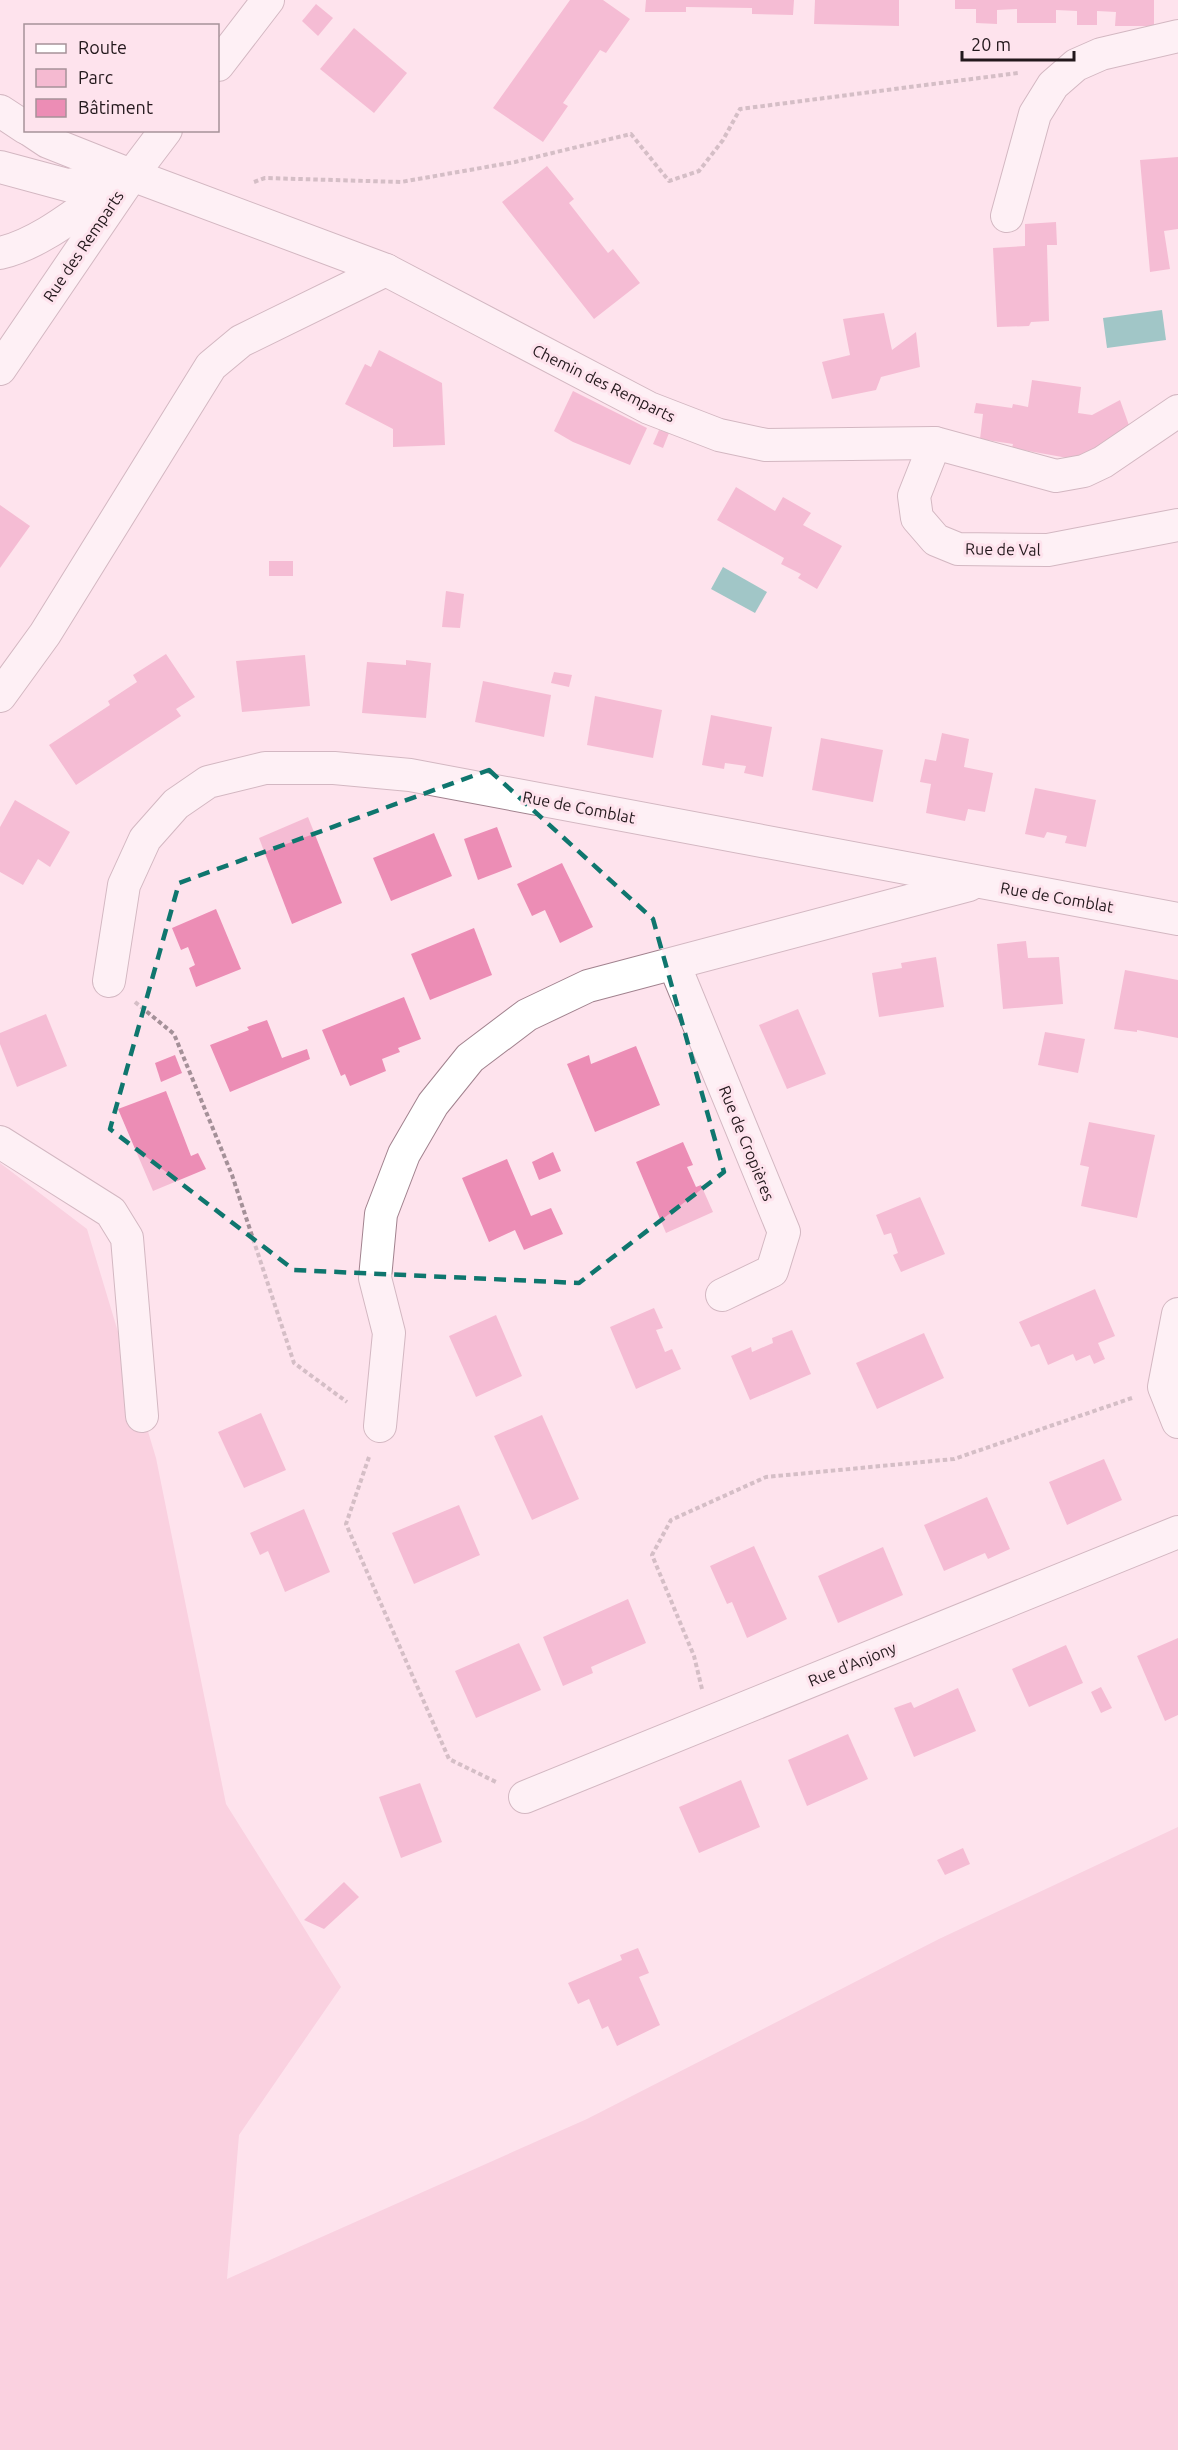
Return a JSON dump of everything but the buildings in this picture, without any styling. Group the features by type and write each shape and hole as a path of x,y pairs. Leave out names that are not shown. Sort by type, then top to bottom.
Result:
{"street":[{"path":"219,64 268,0"},
{"path":"1007,216 1035,114 1053,85 1076,65 1101,54 1178,36"},
{"path":"0,111 24,127"},
{"name":"Chemin des Remparts","path":"33,132 48,142 132,175 386,270 649,408 719,435 766,445 935,443 1056,476 1084,471 1103,462 1178,411"},
{"path":"0,252 12,250 47,232 132,175 164,132"},
{"name":"Rue des Remparts","path":"0,167 67,185 132,175"},
{"name":"Rue des Remparts","path":"0,369 132,175"},
{"path":"0,696 45,634 211,366 241,341 386,270"},
{"name":"Rue de Val","path":"935,443 914,496 917,518 936,540 958,549 1048,550 1178,525"},
{"name":"Rue de Comblat","path":"109,981 124,885 145,839 176,804 208,782 265,768 334,768 410,775 1178,919"},
{"path":"380,1426 389,1333 375,1278 381,1214 404,1154 432,1104 470,1058 527,1015 588,986 978,882"},
{"name":"Rue de Cropières","path":"674,964 784,1232 772,1271 722,1295"},
{"path":"0,1142 111,1212 127,1238 142,1416"},
{"path":"1178,1314 1164,1388 1178,1422"},
{"name":"Rue d'Anjony","path":"525,1797 1178,1532"}],"path":[{"path":"199,200 265,178 401,182 515,162 631,134 669,181 699,171 723,140 740,109 1020,73"},
{"path":"109,981 174,1034 231,1175 294,1363 380,1426 346,1524 449,1759 525,1797"},
{"path":"709,1722 694,1656 652,1555 670,1520 766,1477 954,1460 1164,1388"}],"highlighted area":[{"path":"489,770 653,919 724,1172 579,1283 294,1270 110,1129 179,883"}],"green space":[{"path":"0,1163 87,1229 156,1458 226,1804 341,1987 239,2135 227,2279 587,2119 939,1939 1178,1827 1178,2450 0,2450"}],"shaded area":[{"path":"1162,310 1166,340 1107,348 1103,318"},
{"path":"723,567 767,592 755,613 711,589"}]}
